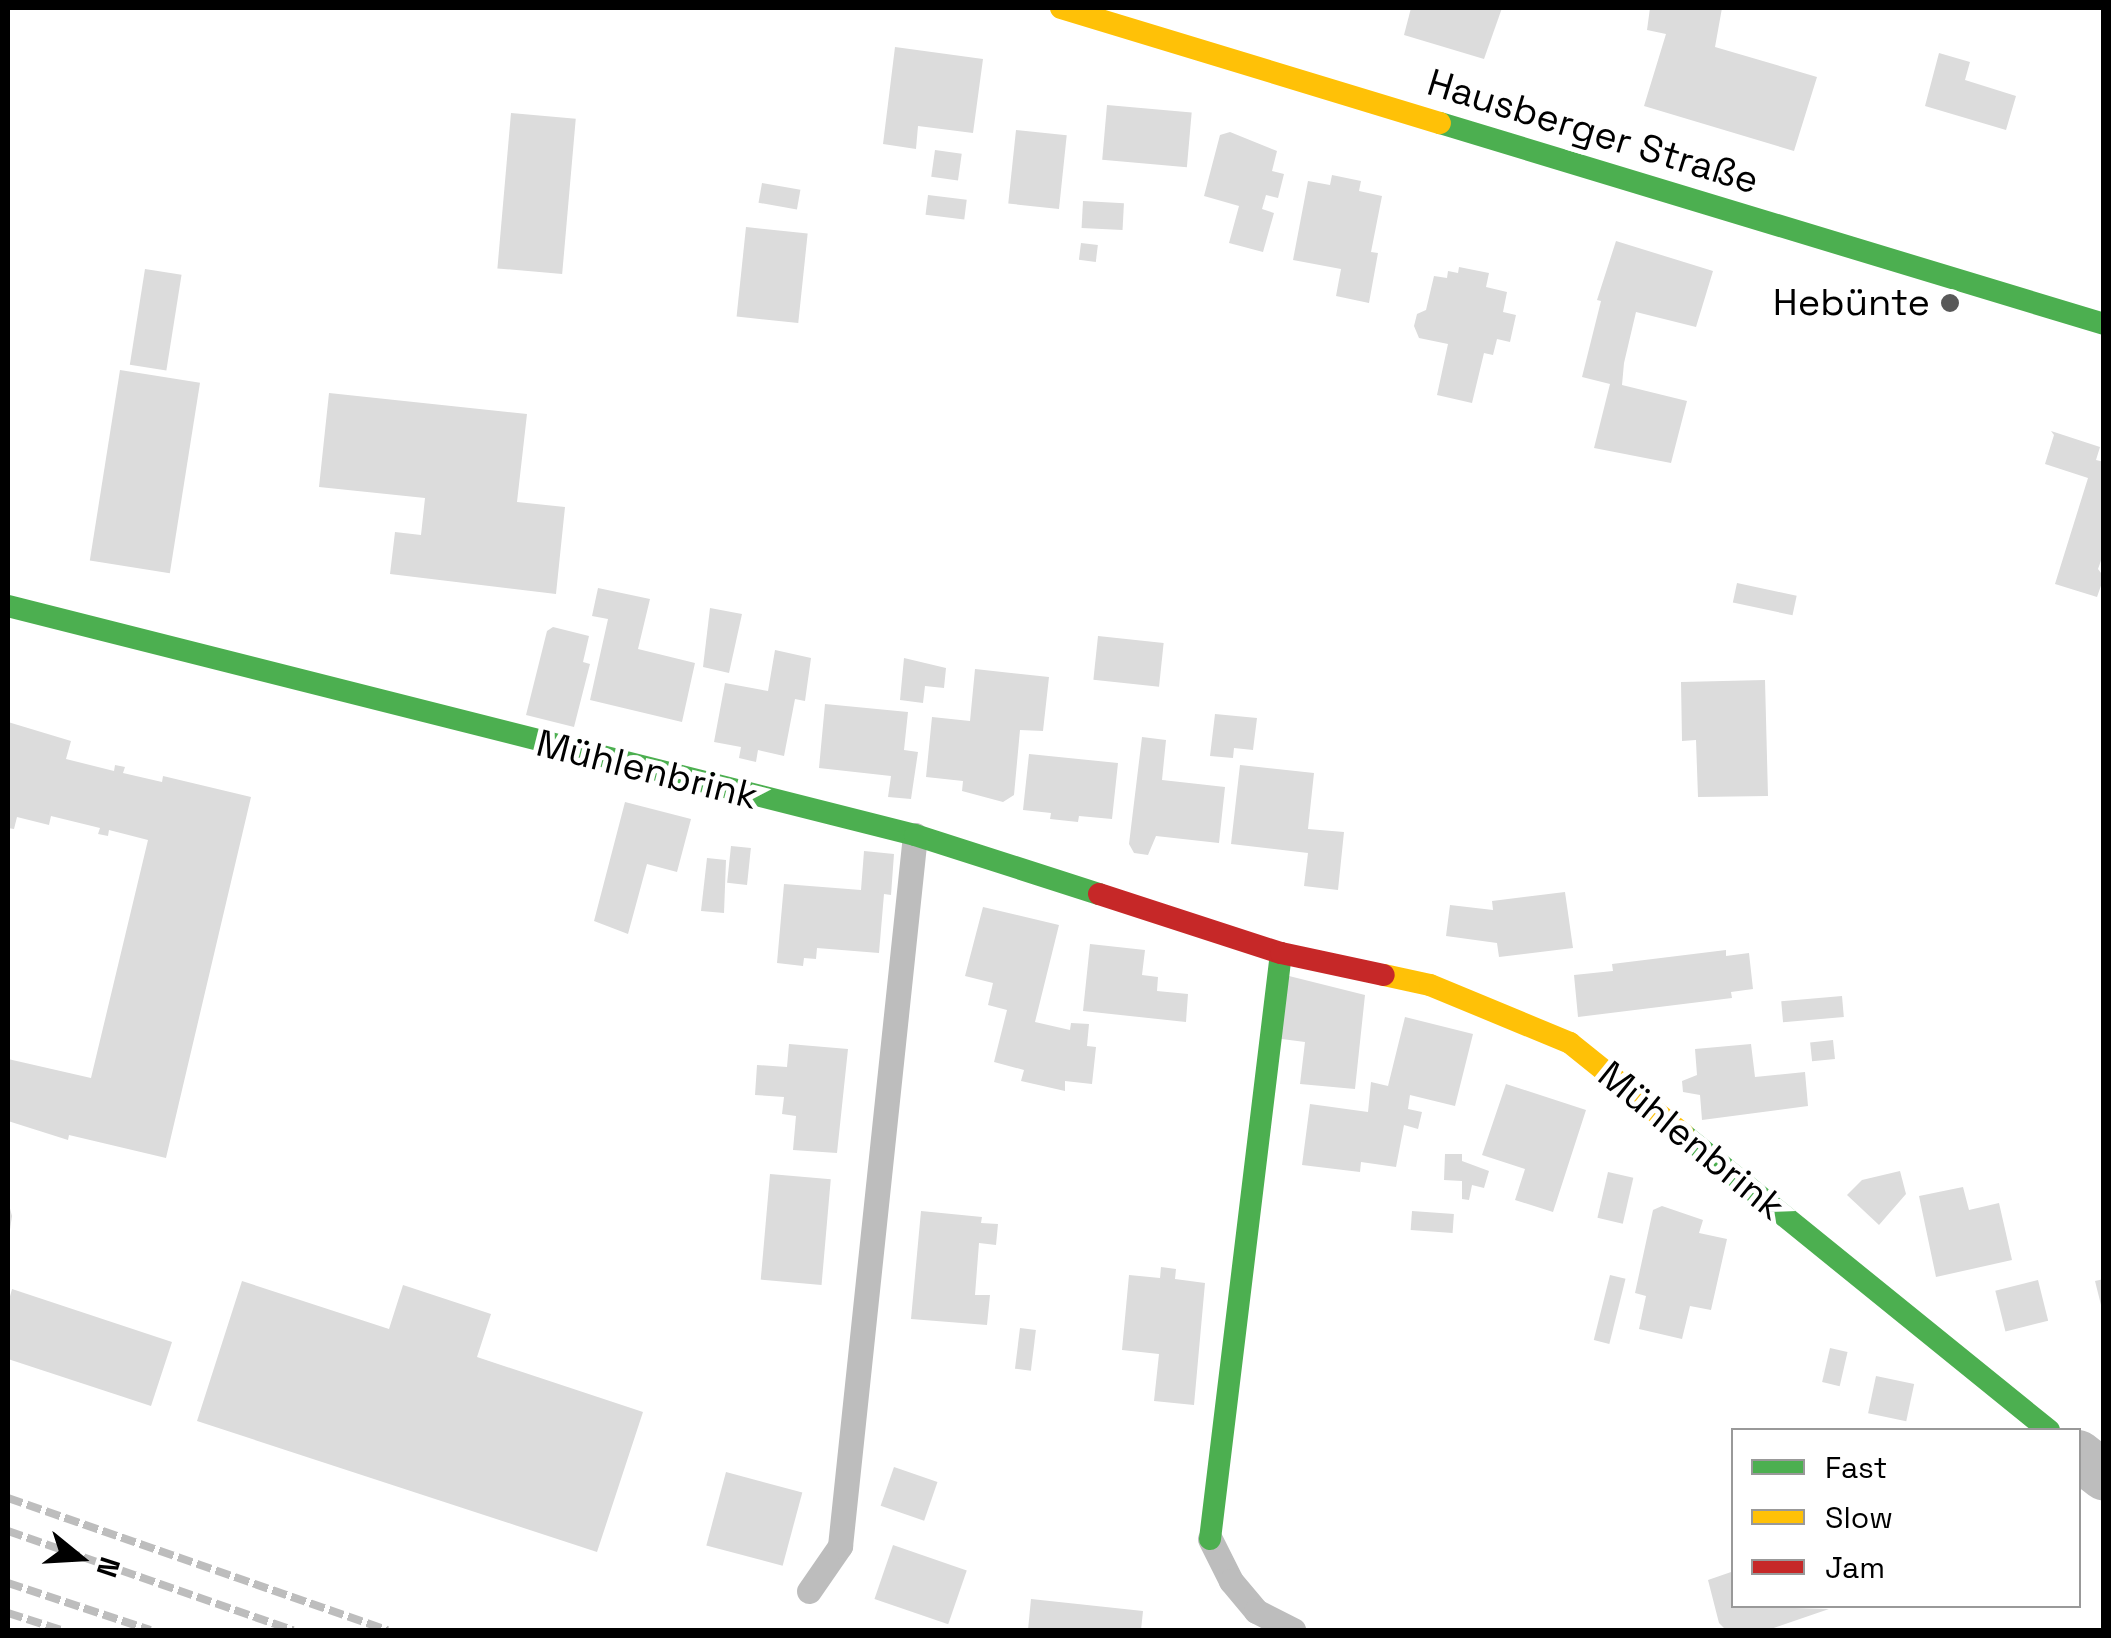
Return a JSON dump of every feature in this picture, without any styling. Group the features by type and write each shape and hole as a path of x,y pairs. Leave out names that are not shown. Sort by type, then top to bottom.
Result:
{"street":[{"name":"Hausberger Straße","path":"1062,8 2104,324"},
{"name":"Mühlenbrink","path":"8,606 915,835 1282,953 1430,985 1570,1043 2047,1428"},
{"path":"1210,1540 1282,953"},
{"path":"2081,1456 2104,1475"}],"lane":[{"path":"809,1590 840,1546 915,835"},
{"path":"1210,1540 1231,1581 1256,1611 1293,1630"}],"building":[{"path":"1411,8 1502,8 1484,59 1404,35"},
{"path":"1650,8 1722,8 1715,47 1817,77 1794,151 1644,106 1666,34 1647,30"},
{"path":"895,47 983,59 973,133 918,126 916,149 883,144"},
{"path":"1939,53 1970,62 1965,80 2016,96 2006,130 1925,106"},
{"path":"1107,105 1192,112 1187,167 1102,160"},
{"path":"511,113 576,119 562,274 497,268"},
{"path":"1016,130 1067,135 1059,209 1008,204"},
{"path":"1230,132 1277,151 1272,171 1284,174 1278,198 1266,195 1262,209 1274,213 1263,252 1229,243 1239,206 1204,196 1220,135"},
{"path":"935,150 962,154 958,180 931,177"},
{"path":"1332,175 1361,181 1359,191 1382,196 1371,252 1378,253 1369,303 1336,296 1341,269 1293,260 1308,181 1330,185"},
{"path":"762,183 800,190 797,209 759,203"},
{"path":"928,195 967,200 964,220 926,215"},
{"path":"1083,201 1124,203 1123,230 1082,228"},
{"path":"746,227 808,233 798,323 737,317"},
{"path":"1616,241 1713,271 1696,327 1636,312 1624,363 1622,385 1687,401 1671,463 1594,448 1610,384 1582,377 1601,301 1597,300"},
{"path":"1081,243 1098,245 1096,262 1079,260"},
{"path":"1459,267 1489,273 1486,287 1507,292 1503,312 1516,315 1510,342 1497,339 1493,355 1484,353 1472,403 1437,395 1448,344 1419,338 1414,326 1417,314 1426,310 1434,276 1447,278 1448,271 1458,273"},
{"path":"145,269 182,275 166,371 130,365"},
{"path":"120,370 200,383 170,573 90,561"},
{"path":"329,393 527,414 517,502 565,507 556,594 390,574 395,532 421,535 425,498 319,487"},
{"path":"2051,431 2100,447 2096,460 2104,462 2104,552 2098,569 2104,577 2097,597 2055,584 2088,478 2045,464 2054,435"},
{"path":"1737,583 1797,596 1793,615 1733,603"},
{"path":"598,588 650,599 638,649 695,663 682,722 590,700 608,619 592,616"},
{"path":"710,608 742,614 729,673 703,667"},
{"path":"553,627 589,636 583,662 590,664 574,727 526,715 547,631"},
{"path":"1098,636 1164,643 1159,687 1093,680"},
{"path":"775,650 811,658 805,701 795,699 784,756 758,750 756,762 739,758 741,747 714,742 725,683 768,691"},
{"path":"904,658 946,668 944,688 925,686 923,703 900,700"},
{"path":"975,669 1049,677 1043,731 1020,730 1014,795 1003,802 962,791 963,781 926,777 932,717 970,721"},
{"path":"1765,680 1768,796 1698,797 1696,740 1682,741 1681,682"},
{"path":"825,704 908,712 904,750 918,752 911,799 888,797 891,776 819,768"},
{"path":"1215,714 1257,718 1253,750 1234,748 1233,758 1210,756"},
{"path":"8,722 71,741 66,759 114,771 115,765 125,767 123,773 162,782 163,776 251,797 166,1158 69,1135 68,1140 8,1121 8,1059 91,1078 148,840 109,830 108,836 98,834 100,828 51,816 49,825 17,817 14,829 8,828"},
{"path":"1142,737 1166,740 1162,780 1225,787 1219,843 1156,836 1148,855 1134,853 1129,844"},
{"path":"1029,754 1118,763 1112,819 1079,816 1078,822 1050,819 1051,813 1023,810"},
{"path":"1240,765 1314,773 1308,829 1344,832 1338,890 1304,886 1308,853 1231,844"},
{"path":"625,802 691,819 677,872 647,864 628,934 594,921"},
{"path":"731,846 751,848 747,885 727,883"},
{"path":"864,851 894,854 891,895 884,894 879,953 817,948 816,959 804,958 803,966 777,963 784,884 861,890"},
{"path":"707,858 726,860 724,913 701,911"},
{"path":"1565,892 1573,948 1499,957 1497,943 1446,936 1450,905 1493,910 1492,901"},
{"path":"983,907 1059,925 1035,1022 1070,1030 1071,1023 1089,1024 1087,1046 1096,1047 1092,1084 1065,1081 1065,1091 1021,1081 1024,1070 994,1062 1007,1010 988,1005 993,983 965,976"},
{"path":"1090,944 1145,950 1142,975 1158,977 1157,991 1188,994 1186,1022 1083,1011"},
{"path":"1726,950 1726,956 1749,953 1753,989 1731,992 1732,998 1578,1017 1574,975 1613,971 1612,964"},
{"path":"1281,974 1365,995 1355,1089 1300,1084 1305,1042 1274,1038"},
{"path":"1842,996 1844,1017 1783,1022 1781,1001"},
{"path":"1405,1017 1473,1034 1455,1106 1410,1095 1408,1109 1422,1112 1418,1129 1404,1125 1396,1167 1361,1162 1360,1172 1302,1165 1310,1104 1368,1112 1371,1082 1388,1086"},
{"path":"1833,1040 1835,1059 1812,1061 1810,1042"},
{"path":"789,1044 848,1049 837,1153 793,1150 796,1116 782,1114 784,1097 755,1095 757,1065 787,1067"},
{"path":"1751,1044 1755,1077 1805,1072 1808,1106 1702,1120 1700,1095 1683,1092 1682,1081 1697,1075 1695,1049"},
{"path":"1506,1084 1586,1110 1553,1212 1515,1200 1525,1169 1482,1155"},
{"path":"1445,1154 1462,1154 1462,1161 1489,1171 1484,1188 1472,1185 1469,1200 1462,1199 1462,1181 1444,1180"},
{"path":"1900,1171 1906,1194 1879,1225 1847,1195 1862,1180"},
{"path":"1608,1172 1633,1178 1623,1224 1597,1218"},
{"path":"770,1174 831,1179 822,1285 761,1280"},
{"path":"1963,1187 1969,1210 1999,1203 2012,1260 1936,1277 1919,1196"},
{"path":"8,1201 12,1216 8,1243"},
{"path":"1662,1206 1703,1220 1699,1233 1727,1239 1711,1310 1690,1306 1682,1339 1639,1329 1646,1296 1635,1293 1653,1210"},
{"path":"921,1211 982,1217 981,1223 998,1224 996,1245 979,1243 975,1295 990,1295 987,1325 911,1319"},
{"path":"1412,1211 1454,1214 1453,1233 1411,1230"},
{"path":"1161,1267 1176,1269 1175,1279 1205,1283 1194,1405 1154,1401 1159,1354 1122,1350 1129,1275 1160,1278"},
{"path":"1610,1275 1626,1279 1609,1344 1594,1340"},
{"path":"2104,1279 2104,1309 2102,1309 2095,1281"},
{"path":"2038,1280 2048,1321 2005,1331 1995,1291"},
{"path":"242,1281 389,1329 403,1285 491,1314 477,1357 643,1412 597,1552 197,1421"},
{"path":"12,1289 172,1342 151,1406 8,1359 8,1304"},
{"path":"1020,1328 1036,1330 1031,1371 1015,1369"},
{"path":"1830,1348 1848,1352 1840,1386 1822,1382"},
{"path":"1876,1376 1914,1384 1906,1421 1868,1413"},
{"path":"894,1467 937,1482 924,1521 881,1506"},
{"path":"726,1472 802,1492 783,1566 706,1545"},
{"path":"893,1545 967,1570 948,1624 874,1599"},
{"path":"1731,1572 1731,1608 1829,1609 1768,1630 1726,1630 1719,1623 1708,1580"},
{"path":"1031,1599 1143,1611 1141,1630 1028,1630"}],"railway":[{"path":"8,1498 388,1630"},
{"path":"8,1531 293,1630"},
{"path":"8,1583 150,1630"},
{"path":"8,1613 61,1630"}],"traffic: fast":[{"path":"1440,123 2104,324"},
{"path":"8,606 915,835 1099,894"},
{"path":"1210,1539 1281,953"},
{"path":"1683,1134 2047,1428"}],"traffic: slow":[{"path":"1061,8 1440,123"},
{"path":"1384,975 1430,985 1570,1043 1683,1134"}],"traffic: jam":[{"path":"1099,894 1281,953 1384,975"}],"place":[{"name":"Hebünte","path":"1950,303"}]}
